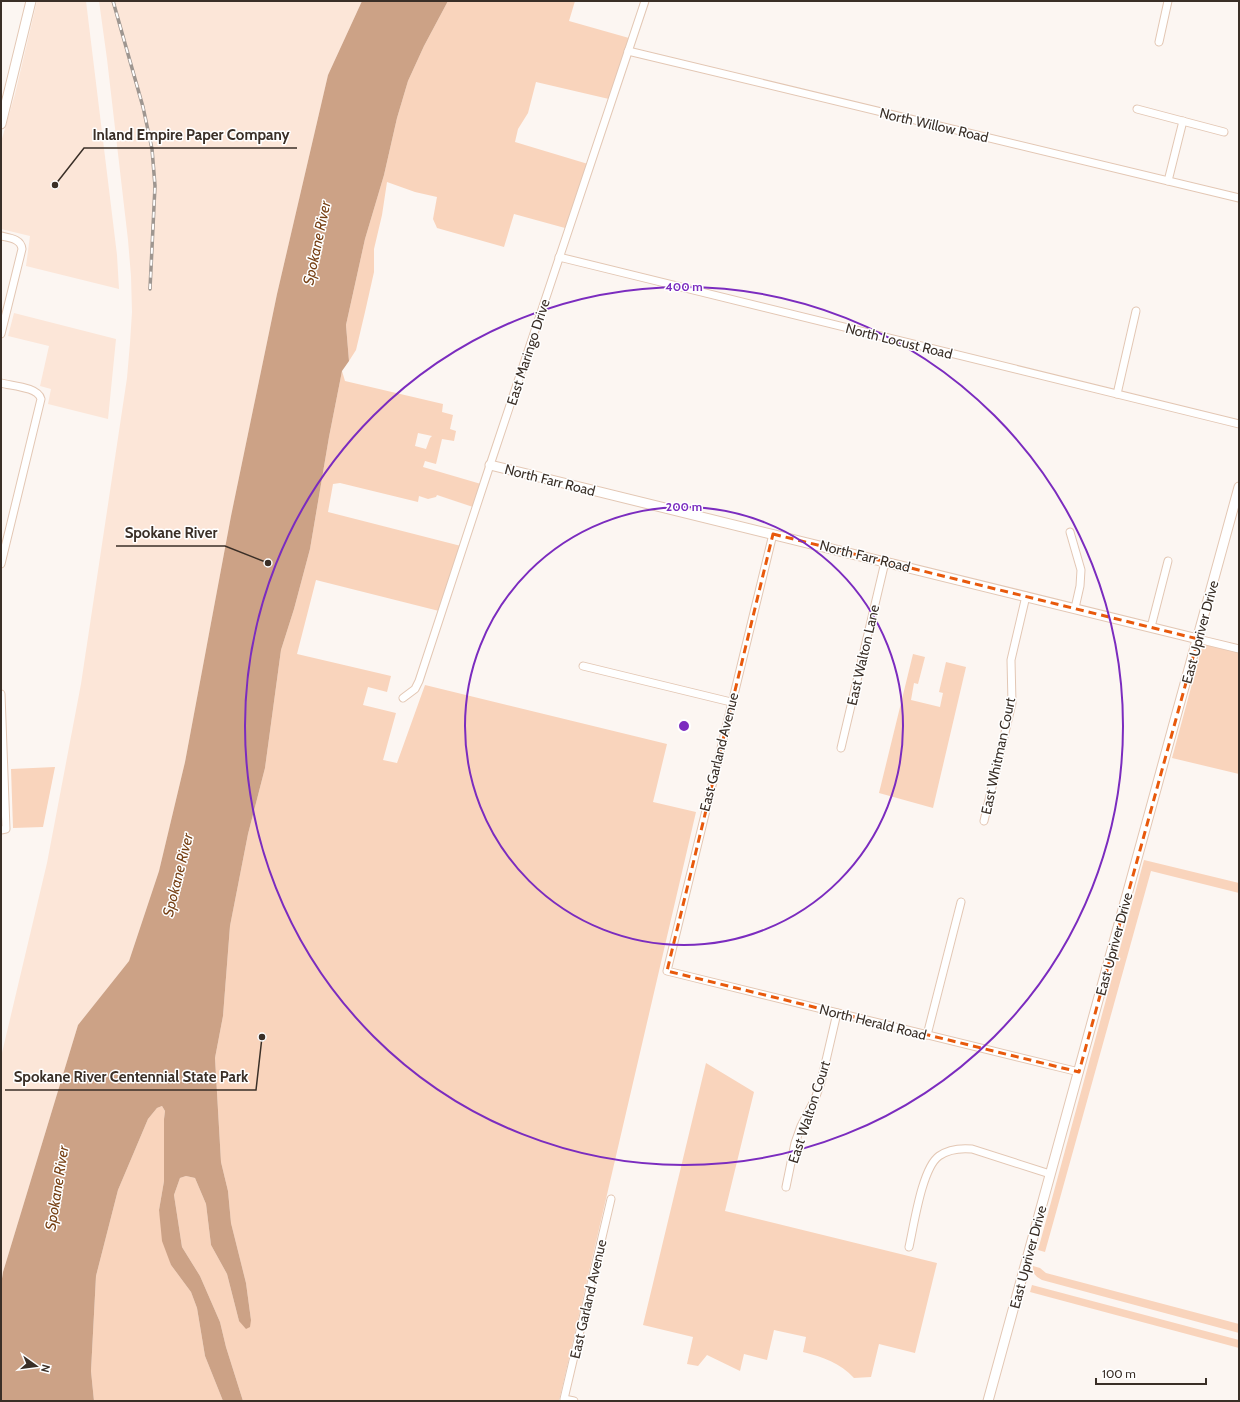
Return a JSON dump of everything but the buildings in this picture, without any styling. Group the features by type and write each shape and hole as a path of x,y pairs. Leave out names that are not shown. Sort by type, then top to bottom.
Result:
{"street":[{"path":"1,124 31,1"},
{"name":"East Maringo Drive","path":"403,698 415,689 419,681 645,1"},
{"path":"1159,42 1168,1"},
{"name":"North Willow Road","path":"628,51 1239,198"},
{"path":"1137,109 1224,132"},
{"path":"1168,181 1183,121"},
{"path":"1,236 17,241 21,244 22,252 1,334"},
{"name":"North Locust Road","path":"559,257 1239,424"},
{"path":"1117,394 1136,311"},
{"path":"1,383 30,390 39,395 41,400 1,564"},
{"name":"North Farr Road","path":"490,465 1239,649"},
{"name":"East Upriver Drive","path":"988,1401 1239,487"},
{"path":"1070,532 1081,570 1080,586 1075,608"},
{"name":"East Garland Avenue","path":"667,971 731,702 773,534"},
{"path":"1151,627 1168,561"},
{"name":"East Walton Lane","path":"841,748 885,562"},
{"name":"East Whitman Court","path":"984,821 1012,703 1011,660 1026,596"},
{"path":"583,666 731,702"},
{"path":"1,694 4,830"},
{"path":"927,1035 961,902"},
{"name":"North Herald Road","path":"667,971 1079,1072"},
{"name":"East Walton Court","path":"786,1187 795,1143 821,1082 837,1013"},
{"path":"909,1247 924,1183 928,1172 939,1156 959,1148 972,1149 1050,1174"},
{"name":"East Garland Avenue","path":"574,1401 564,1399 611,1200"}],"highlighted area":[{"path":"773,534 1198,639 1079,1072 667,971"}],"shaded area":[{"path":"37,1 86,1 117,255 119,289 26,266 30,236 1,229 1,142 15,94"},
{"path":"99,1 362,1 328,75 277,294 231,516 185,762 159,871 129,961 78,1025 3,1272 1,1285 1,1057 47,863 81,684 127,378 130,343 132,312 128,240"},
{"path":"448,1 575,1 569,21 629,38 609,99 536,82 528,113 518,129 515,142 588,164 565,228 514,214 504,247 437,228 433,219 437,197 415,192 387,182 382,215 374,249 374,272 356,350 349,361 346,325 365,239 384,175 397,118 408,81 424,46"},
{"path":"14,313 116,339 108,419 48,404 51,389 40,386 49,346 8,336"},
{"path":"342,371 345,381 443,404 442,412 453,415 450,429 456,431 454,441 442,439 436,464 425,461 423,467 481,484 473,507 437,495 436,497 428,499 419,496 418,502 340,483 333,484 328,512 461,546 439,611 316,580 297,654 391,676 387,692 368,687 363,705 396,713 383,760 397,763 425,685 667,744 653,802 696,812 559,1401 243,1401 226,1347 220,1322 200,1276 182,1247 174,1195 180,1178 186,1176 195,1178 206,1204 211,1245 227,1274 239,1321 251,1320 246,1283 231,1223 228,1191 221,1162 215,1058 223,1016 230,926 248,834 265,768 281,650 310,549","holes":["418,433 432,436 426,449 415,446"]},
{"path":"1203,643 1239,652 1239,774 1172,758"},
{"path":"913,654 925,657 918,684 914,683 911,700 940,707 943,693 939,692 946,662 966,667 933,808 879,793"},
{"path":"55,767 43,827 13,828 11,769"},
{"path":"1144,860 1239,883 1239,893 1151,871 1045,1252 1038,1250"},
{"path":"706,1063 754,1092 725,1211 937,1263 915,1353 879,1344 871,1377 854,1378 837,1364 803,1352 806,1337 774,1330 767,1360 744,1354 740,1371 707,1355 698,1366 687,1364 693,1337 643,1325"},
{"path":"162,1106 165,1111 164,1181 159,1210 171,1265 191,1292 197,1308 205,1356 223,1401 94,1401 91,1371 96,1276 118,1190 148,1119 157,1108"},
{"path":"1033,1266 1040,1268 1046,1273 1239,1324 1239,1333 1042,1280 1033,1271"},
{"path":"1032,1285 1239,1340 1239,1348 1030,1292"}],"water":[{"path":"362,1 448,1 424,46 408,81 397,118 384,175 365,239 346,325 349,361 342,371 310,549 281,650 265,768 248,834 230,926 223,1016 215,1058 221,1162 228,1191 231,1223 246,1283 251,1320 250,1327 246,1329 239,1321 227,1274 211,1245 206,1204 195,1178 186,1176 180,1178 174,1195 182,1247 200,1276 220,1322 226,1347 243,1401 223,1401 205,1356 197,1308 191,1292 171,1265 162,1241 159,1210 164,1181 165,1111 162,1106 157,1108 148,1119 118,1190 96,1276 91,1371 94,1401 1,1401 1,1285 3,1272 78,1025 129,961 159,871 185,762 231,516 277,294 328,75"}],"railway":[{"path":"113,1 143,107 152,149 155,186 150,289"}],"place":[{"name":"Inland Empire Paper Company","path":"55,185"},
{"name":"Spokane River","path":"268,563"},
{"name":"Spokane River Centennial State Park","path":"262,1037"}]}
